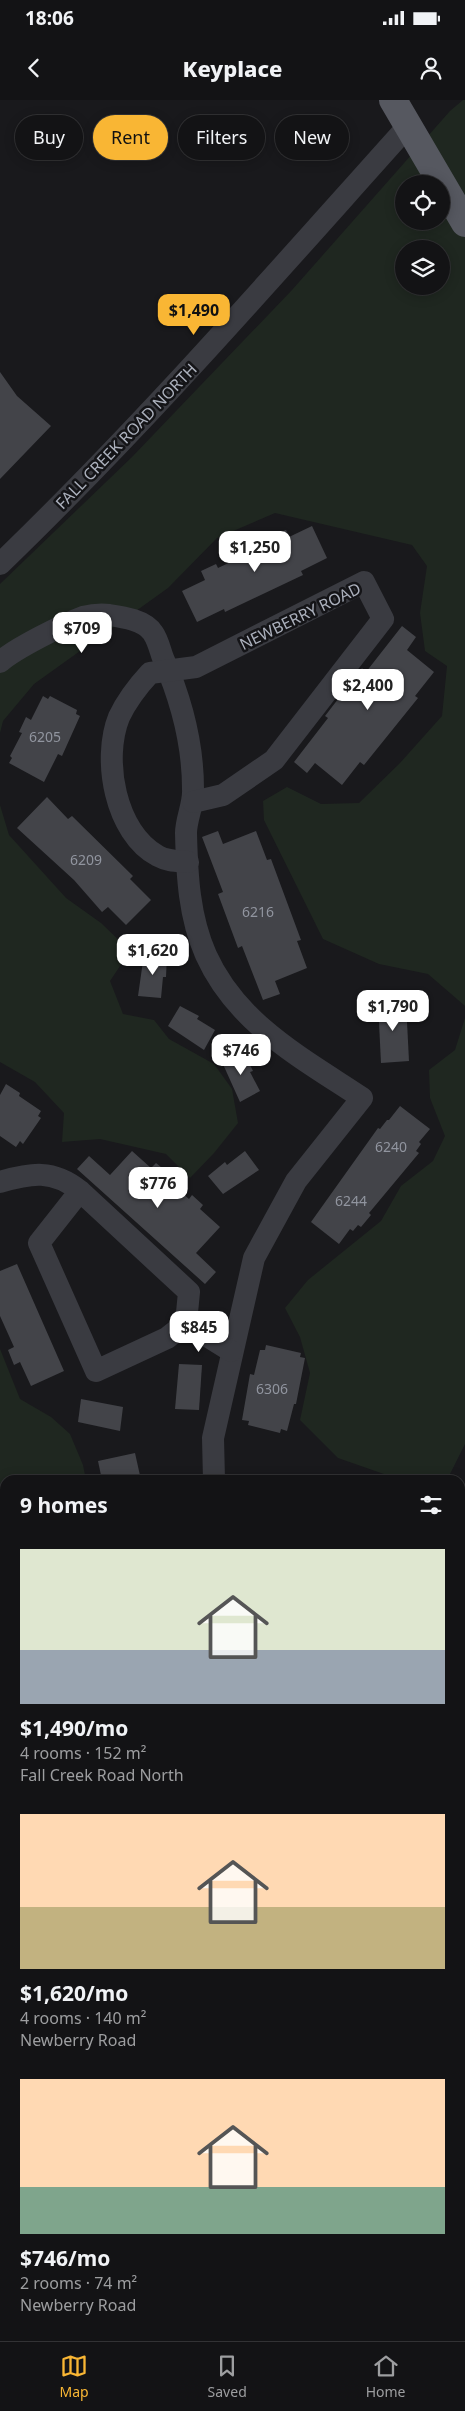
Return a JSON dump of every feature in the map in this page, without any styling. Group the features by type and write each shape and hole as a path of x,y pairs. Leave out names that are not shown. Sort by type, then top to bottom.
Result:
{"main road":[{"path":"393,100 465,223"}],"street":[{"name":"FALL CREEK ROAD NORTH","path":"0,564 168,393 408,126"},
{"name":"NEWBERRY ROAD","path":"188,862 171,861 158,856 143,844 122,811 113,776 113,746 119,718 133,692 150,673 166,664 196,667 364,582 383,619 274,760 223,795 193,802"},
{"path":"0,662 18,649 83,617 102,614 130,618 153,632 166,664 187,728 192,758 193,802 186,831 189,898 205,954 223,987 246,1015 263,1030 362,1098 296,1181 254,1258 231,1351 213,1438 214,1475"},
{"path":"0,677 12,666 88,630 113,630 134,637 166,664"},
{"path":"0,1182 38,1174 57,1178 80,1191 189,1292 186,1323 167,1338 96,1371 39,1243 80,1191"},
{"path":"186,1323 231,1351"}],"shaded area":[{"path":"465,100 465,1006 428,974 379,964 323,939 264,820 263,801 287,787 321,804 359,803 400,763 442,716 447,666 425,651 420,613 427,566 412,545 275,513 217,538 168,588 34,684 3,721 0,733 0,584 132,457 292,290 450,111"},
{"path":"0,805 9,835 66,898 101,923 130,951 110,981 123,1014 154,1020 169,1039 214,1064 232,1089 238,1123 214,1153 190,1178 166,1154 100,1139 62,1142 64,1113 35,1082 0,1062"},
{"path":"465,1018 465,1444 450,1475 387,1475 338,1458 300,1420 310,1373 300,1337 285,1308 308,1280 381,1221 401,1186 433,1161 445,1136 430,1098 429,1070 455,1050"},
{"path":"0,1349 20,1399 51,1417 70,1434 83,1465 85,1475 0,1475"}],"building":[{"path":"0,372 17,396 51,426 0,479"},
{"path":"312,526 327,558 301,571 303,575 225,612 224,609 197,622 182,591 205,580 201,571 216,564 218,568 273,542 271,537 286,530 289,537"},
{"path":"402,626 416,637 407,650 434,672 415,696 418,698 364,765 360,762 342,785 315,763 307,773 294,762 328,718 325,716 362,668 366,672"},
{"path":"43,696 48,699 50,696 77,710 76,714 80,716 62,756 58,754 44,782 9,763 12,758 10,756 22,733 19,732 26,717 31,720"},
{"path":"47,797 68,819 72,816 133,876 130,879 151,900 126,925 108,907 102,912 74,880 17,828"},
{"path":"218,831 223,844 256,831 267,860 271,859 301,940 297,941 307,968 275,981 280,994 263,1000 242,946 238,948 218,894 223,892 202,837"},
{"path":"144,954 167,955 166,977 163,977 161,998 138,996"},
{"path":"406,1002 409,1061 381,1063 378,1003"},
{"path":"180,1006 199,1016 197,1019 215,1030 204,1050 168,1026"},
{"path":"243,1051 253,1071 250,1072 260,1091 240,1102 222,1062"},
{"path":"6,1084 20,1093 19,1096 41,1111 38,1116 41,1118 23,1144 20,1141 16,1147 0,1136 0,1095"},
{"path":"400,1106 430,1129 419,1142 421,1144 416,1151 419,1153 369,1213 371,1215 361,1227 358,1225 353,1231 350,1229 339,1244 311,1222 378,1128 380,1129 389,1120"},
{"path":"132,1151 151,1168 156,1163 167,1172 163,1176 189,1199 192,1195 203,1205 200,1209 220,1227 196,1253 216,1272 205,1284 77,1169 89,1156 110,1175"},
{"path":"245,1151 259,1170 223,1194 208,1176 225,1162 227,1165"},
{"path":"17,1264 64,1371 31,1386 20,1362 14,1365 8,1350 14,1347 0,1316 0,1271"},
{"path":"266,1345 301,1353 300,1357 305,1358 296,1404 294,1404 287,1431 281,1429 280,1433 248,1425 249,1421 242,1420 250,1374 254,1375 260,1350 265,1350"},
{"path":"179,1364 202,1365 199,1410 175,1409"},
{"path":"81,1399 123,1407 120,1431 78,1422"},
{"path":"135,1453 140,1475 101,1475 98,1461"}]}
